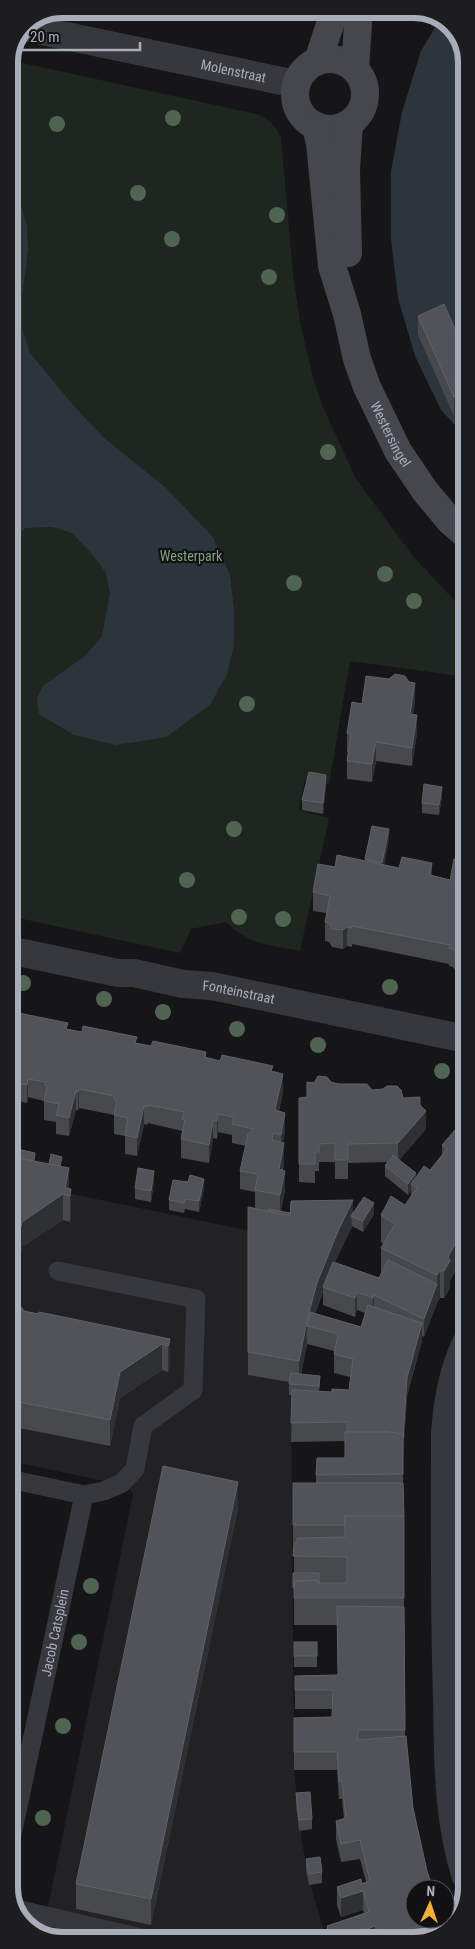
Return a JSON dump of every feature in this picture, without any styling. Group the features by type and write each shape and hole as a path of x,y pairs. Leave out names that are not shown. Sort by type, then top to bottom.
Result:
{"main road":[{"path":"318,61 332,18"},
{"path":"355,69 358,18"},
{"path":"332,59 344,62 355,69 362,78 365,88 365,99 360,113 349,124 338,128 316,127 305,120 298,109 295,97 296,84 301,74 318,61 332,59"},
{"name":"Westersingel","path":"347,314 349,264 346,220 346,169 349,124"},
{"name":"Westersingel","path":"316,127 320,143 332,266 347,314 357,359 367,387 394,443 425,491 458,528"}],"street":[{"name":"Molenstraat","path":"32,29 296,84"},
{"name":"Fonteinstraat","path":"18,952 118,973 134,973 183,984 212,986 458,1037"},
{"path":"458,1365 448,1395 445,1444 446,1665 449,1781 458,1844"}],"lane":[{"path":"18,1481 84,1495 104,1491 122,1483 135,1469 143,1426 193,1390 196,1299 58,1271"},
{"name":"Jacob Catsplein","path":"18,1806 84,1495"},
{"path":"24,1911 112,1931"}],"shaded area":[{"path":"437,24 452,40 458,62 458,428 441,410 415,356 398,298 391,239 391,171 402,112 421,51"},
{"path":"18,196 27,226 28,249 22,297 22,329 30,353 74,406 103,437 166,488 213,537 230,575 234,610 234,645 227,674 210,705 166,737 116,745 74,735 39,714 37,698 43,686 85,656 102,636 110,593 106,573 93,555 72,533 52,527 25,528 18,537"},
{"path":"18,1183 290,1239 353,1226 338,1255 317,1307 308,1339 291,1384 294,1771 302,1843 310,1883 324,1932 59,1931 44,1928 133,1494 128,1486 18,1463"}],"green space":[{"name":"Westerpark","path":"18,62 260,115 275,127 281,137 293,274 300,322 313,377 322,405 356,479 413,556 458,604 458,676 350,661 329,784 305,780 299,810 329,818 300,951 252,940 226,922 191,929 180,953 18,918"}],"building":[{"path":"444,304 458,336 458,395 454,397 418,316"},
{"path":"395,674 405,676 409,682 415,683 410,714 417,715 412,748 376,742 372,764 347,761 351,734 347,733 352,702 362,704 366,676 389,679"},
{"path":"309,772 326,775 323,803 302,800"},
{"path":"424,784 442,787 439,805 422,803"},
{"path":"372,826 389,829 382,863 365,859"},
{"path":"337,855 399,868 402,857 432,863 430,875 450,880 454,859 458,860 458,954 449,948 450,945 352,926 352,928 347,927 343,930 332,929 329,923 325,922 330,896 313,892 318,864 335,867"},
{"path":"18,1013 68,1023 66,1029 82,1032 83,1026 137,1037 135,1043 151,1046 153,1041 206,1052 205,1057 220,1061 222,1055 273,1066 271,1071 283,1074 275,1110 285,1113 281,1135 273,1133 272,1140 284,1143 279,1169 285,1171 280,1195 255,1190 258,1174 240,1171 248,1134 253,1129 232,1124 234,1117 218,1114 217,1121 213,1120 209,1145 181,1139 185,1120 182,1119 184,1112 148,1105 147,1107 144,1106 137,1138 125,1135 128,1118 114,1115 117,1100 114,1099 114,1096 79,1089 78,1092 76,1091 69,1118 56,1115 59,1104 44,1101 47,1086 45,1082 28,1079 27,1085 18,1083"},
{"path":"318,1076 327,1077 331,1082 338,1084 367,1084 372,1090 383,1089 387,1086 397,1086 401,1090 403,1098 420,1097 420,1105 426,1111 398,1143 348,1144 348,1160 335,1160 335,1143 319,1144 319,1152 315,1152 315,1164 299,1164 299,1098 307,1097 307,1082 314,1083"},
{"path":"455,1130 458,1133 458,1239 448,1257 450,1261 444,1271 440,1271 437,1275 381,1248 395,1224 381,1215 391,1196 405,1205 417,1188 411,1184 424,1166 430,1170 447,1149 442,1145"},
{"path":"18,1149 35,1153 34,1161 18,1157"},
{"path":"51,1154 62,1157 60,1166 49,1164"},
{"path":"393,1155 416,1173 408,1184 385,1166"},
{"path":"18,1158 69,1168 65,1188 71,1189 70,1196 63,1194 22,1222 18,1239"},
{"path":"138,1168 154,1171 151,1191 135,1188"},
{"path":"190,1175 204,1179 199,1201 185,1199 184,1203 169,1200 173,1180 188,1182"},
{"path":"364,1197 374,1203 363,1221 351,1216"},
{"path":"353,1200 317,1283 299,1361 248,1352 248,1207 290,1216 291,1201"},
{"path":"268,1209 290,1213 290,1216 268,1211"},
{"path":"388,1260 437,1284 424,1319 374,1295 373,1298 357,1292 355,1298 323,1287 333,1262 379,1278"},
{"path":"18,1302 24,1311 38,1314 39,1312 170,1339 168,1346 162,1344 120,1372 110,1420 18,1402"},
{"path":"368,1305 422,1323 407,1378 403,1438 403,1434 388,1432 347,1432 347,1422 291,1423 292,1390 332,1392 332,1389 349,1390 353,1359 334,1354 338,1334 307,1326 310,1312 361,1327"},
{"path":"291,1373 320,1376 319,1386 289,1384"},
{"path":"345,1432 403,1434 403,1474 316,1475 317,1458 345,1458"},
{"path":"163,1466 238,1482 151,1899 76,1884"},
{"path":"293,1483 403,1483 404,1516 345,1516 345,1525 293,1525"},
{"path":"345,1516 404,1516 404,1598 294,1598 294,1581 317,1580 318,1583 347,1583 347,1557 293,1556 294,1543 297,1543 297,1538 345,1537"},
{"path":"293,1573 319,1573 319,1583 317,1580 294,1581 293,1588"},
{"path":"337,1606 404,1607 405,1730 358,1730 358,1740 406,1736 413,1808 430,1879 405,1879 405,1929 428,1929 414,1932 377,1932 375,1926 360,1932 329,1932 327,1926 369,1912 363,1891 341,1898 337,1887 361,1879 362,1884 370,1881 360,1840 341,1844 336,1821 346,1818 342,1781 339,1781 337,1752 294,1752 294,1718 332,1717 333,1690 295,1690 295,1676 338,1675"},
{"path":"294,1642 317,1642 317,1656 294,1656"},
{"path":"310,1792 312,1819 299,1820 296,1793"},
{"path":"320,1857 322,1872 309,1874 306,1859"}]}
